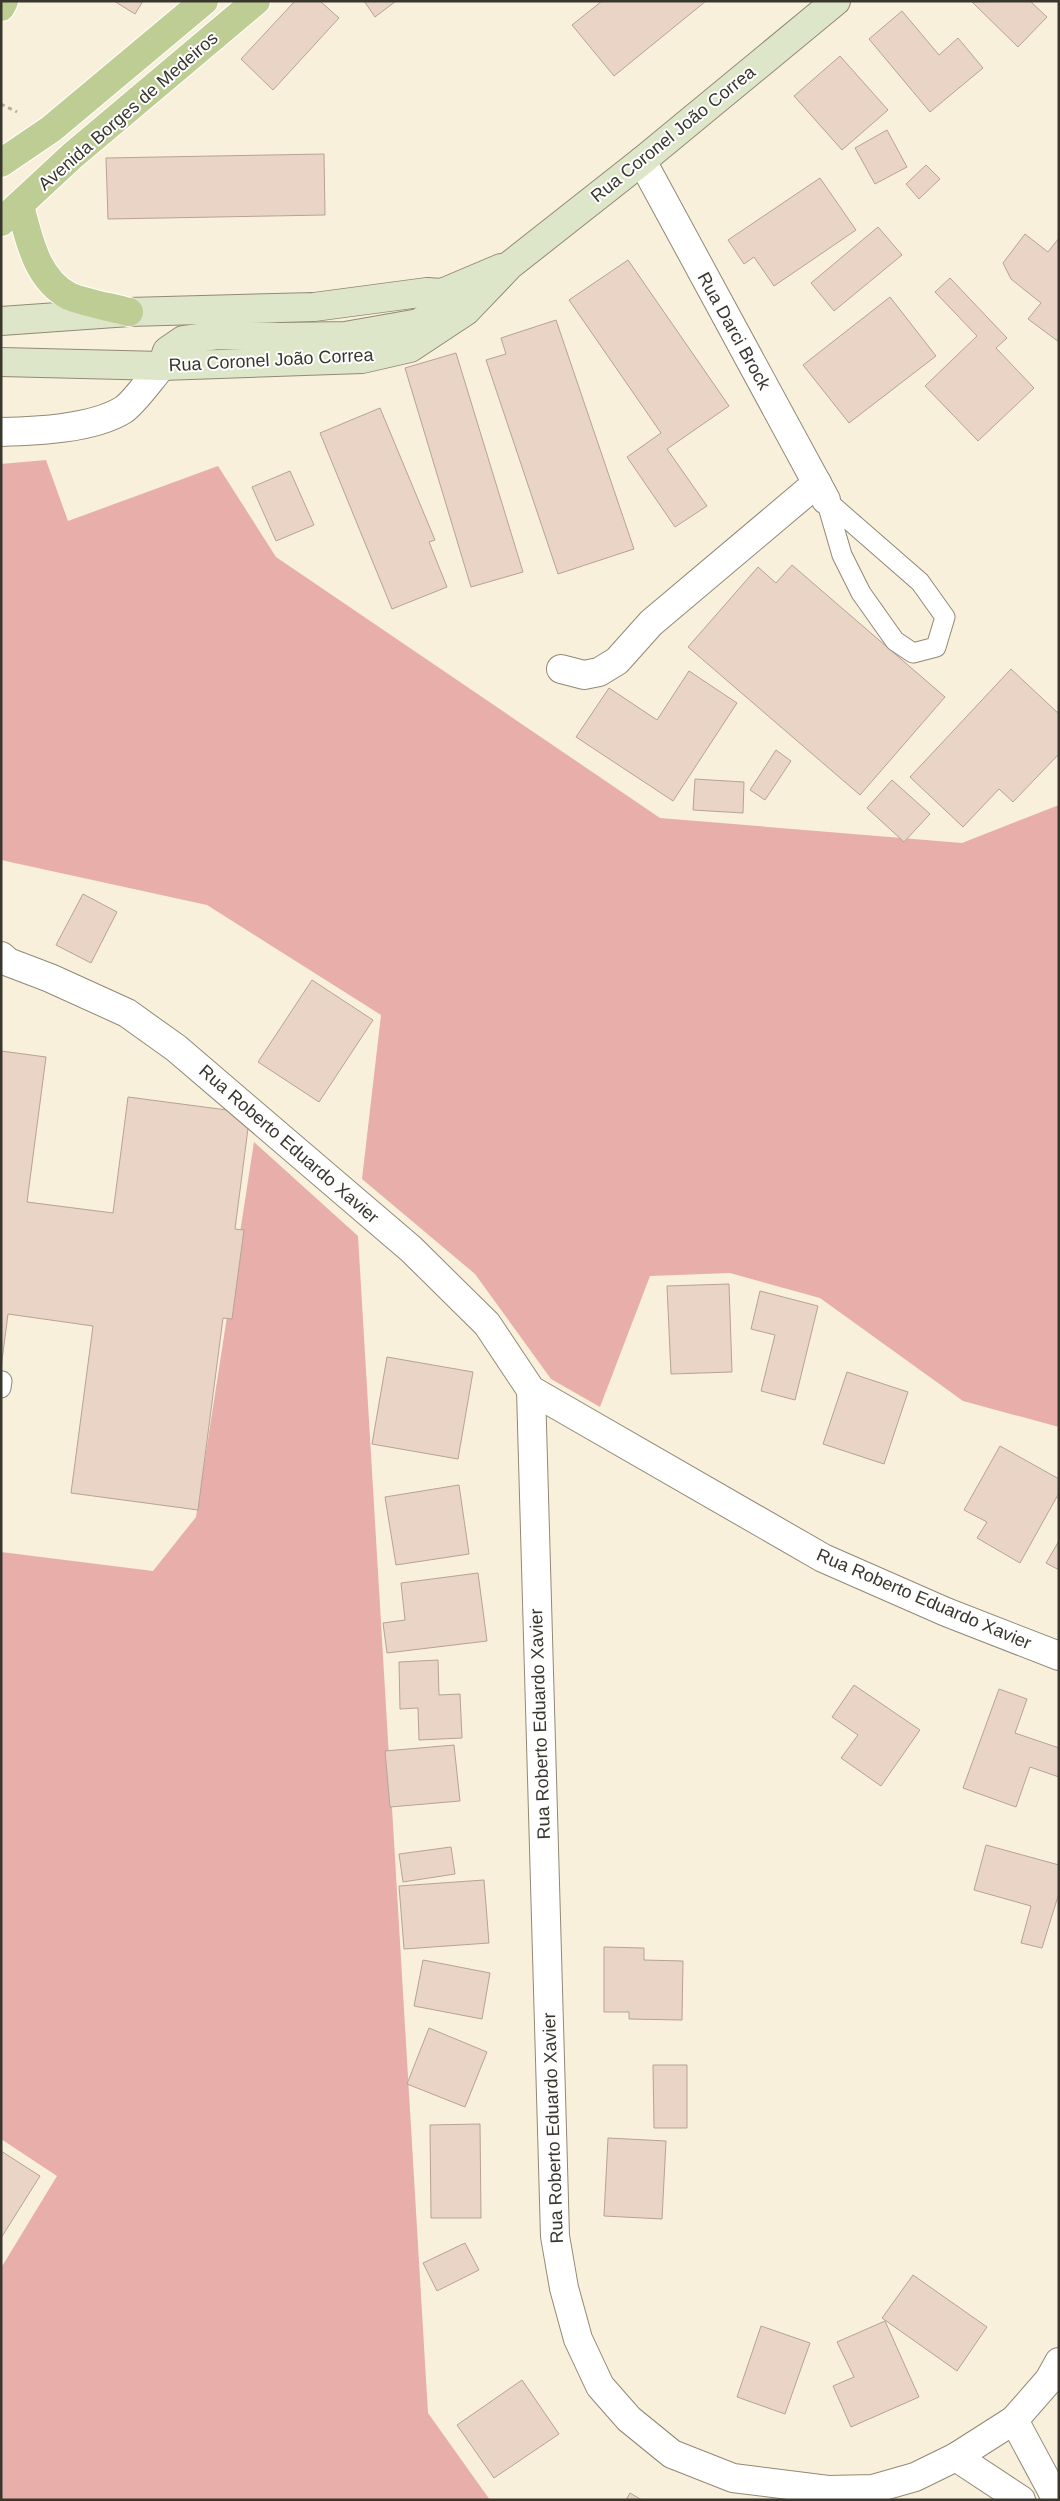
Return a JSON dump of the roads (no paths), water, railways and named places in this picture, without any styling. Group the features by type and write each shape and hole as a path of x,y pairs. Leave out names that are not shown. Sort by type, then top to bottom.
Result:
{"main road":[{"path":"1,7 4,1"},
{"name":"Avenida Borges de Medeiros","path":"4,159 51,129 204,1"},
{"name":"Avenida Borges de Medeiros","path":"11,214 72,156 256,1"},
{"path":"11,214 48,280 68,296 129,312"}],"street":[{"name":"Rua Coronel João Correa","path":"1,362 162,366 278,360 362,359 410,348 466,311 510,265 642,161 836,1"},
{"name":"Rua Darci Brock","path":"642,161 822,492"},
{"name":"Rua Coronel João Correa","path":"1,321 129,312 314,307 427,292 442,293 510,265"},
{"path":"1,432 56,429 116,413 129,405 162,366 167,351 183,340 219,335 280,337 345,336 419,323 436,310 442,293"},
{"path":"561,669 584,675 599,672 617,661 651,624 822,492"},
{"name":"Rua Roberto Eduardo Xavier","path":"1,956 8,962 50,978 127,1013 176,1048 411,1249 487,1324 531,1390 823,1558 946,1612 1059,1656"},
{"name":"Rua Roberto Eduardo Xavier","path":"531,1390 555,2236 564,2288 578,2339 600,2386 629,2419 672,2454 733,2478 828,2490 872,2489 915,2477 956,2457 1014,2420 1049,2380 1059,2362"},
{"path":"1014,2420 1057,2500"},
{"path":"956,2457 1021,2500"}],"lane":[{"path":"822,492 920,582 945,617 936,647 913,652 895,642 861,594 842,555 822,492"}]}
